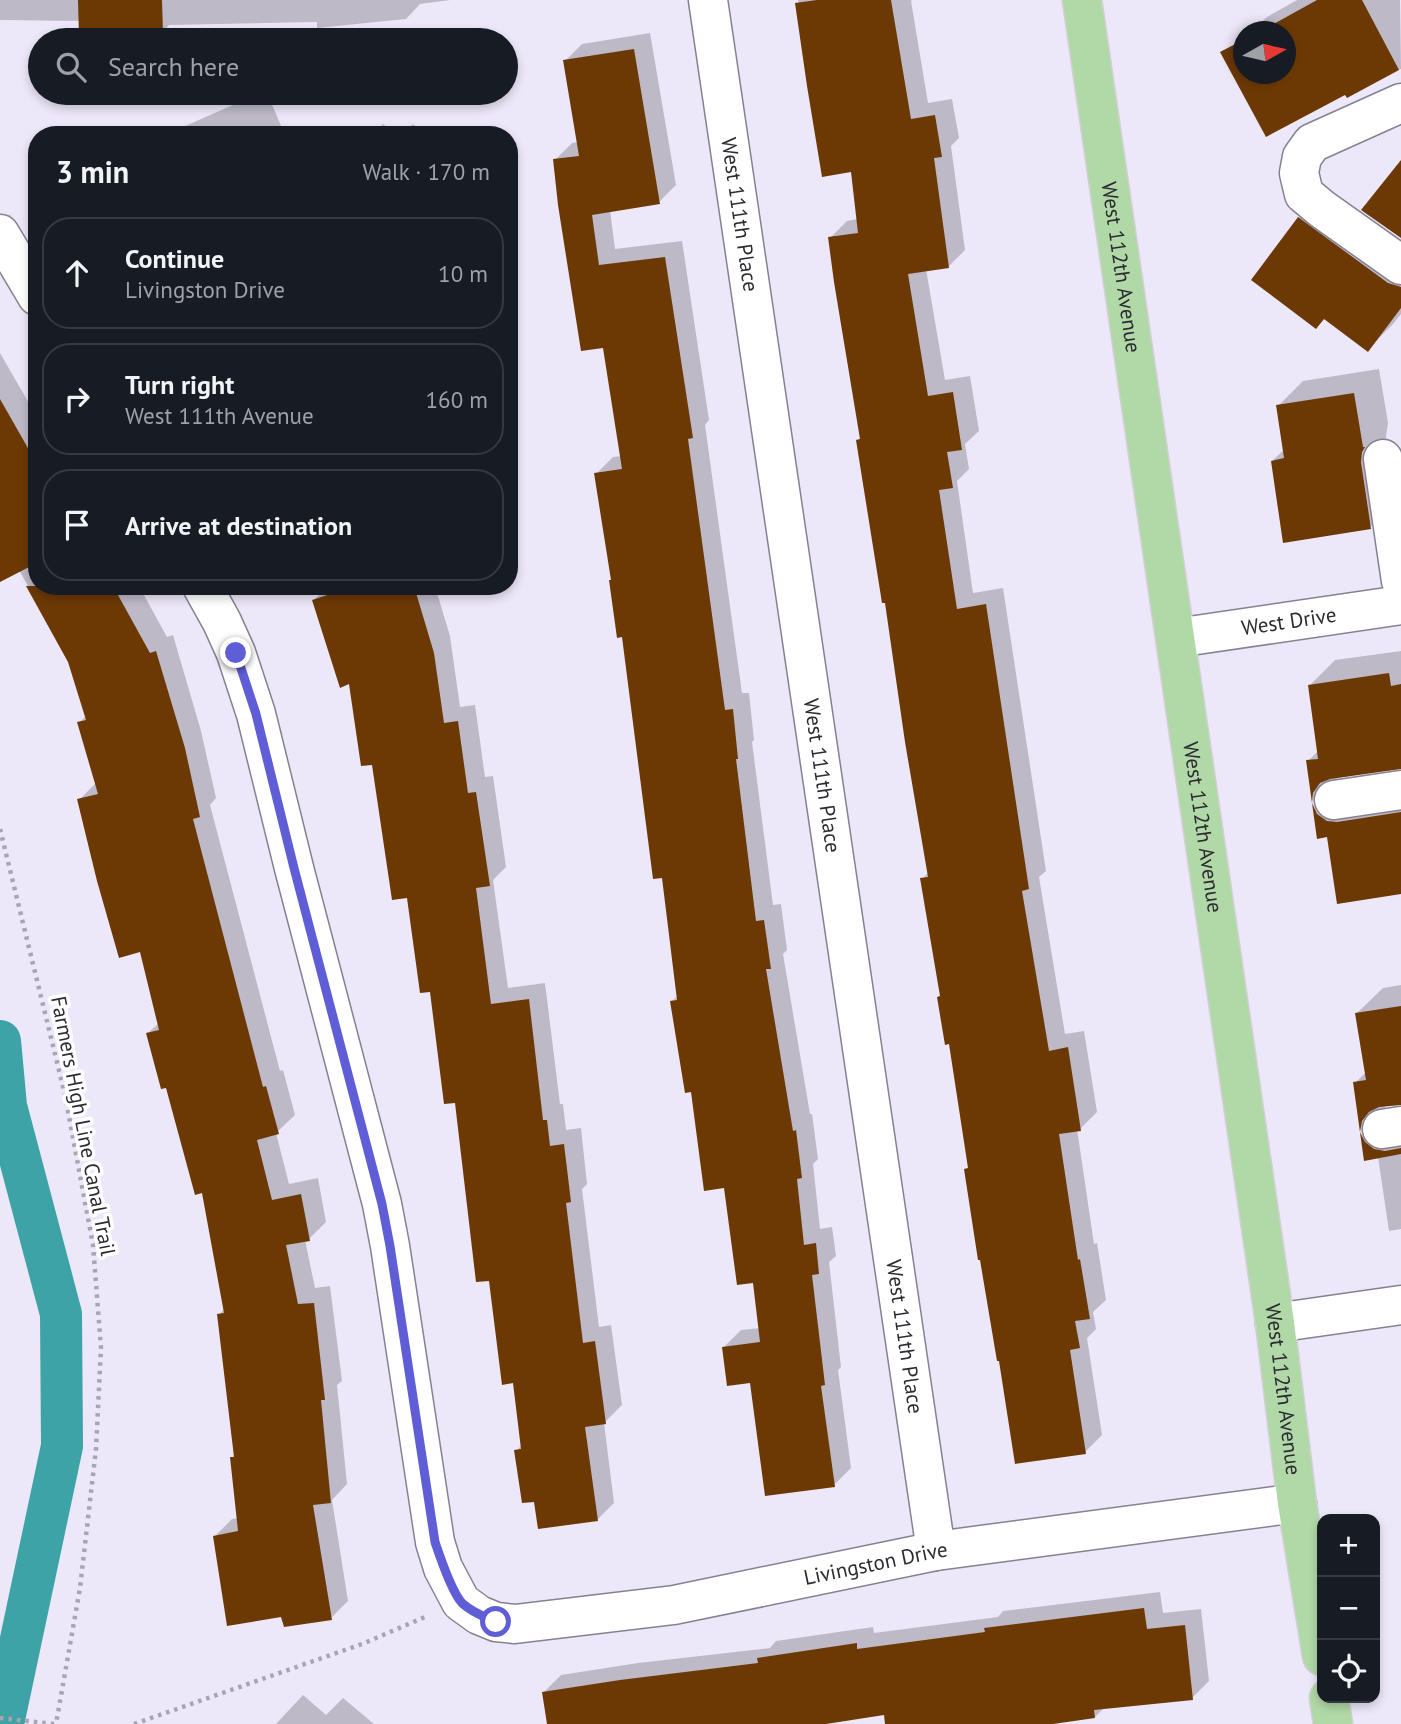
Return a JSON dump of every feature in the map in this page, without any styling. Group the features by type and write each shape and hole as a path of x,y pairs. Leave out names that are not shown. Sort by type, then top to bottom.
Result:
{"main road":[{"name":"West 112th Avenue","path":"1082,0 1275,1323 1297,1503 1319,1640"},
{"path":"1330,1703 1334,1724"}],"street":[{"name":"West 111th Place","path":"708,0 936,1551"},
{"path":"1401,103 1312,143 1303,157 1299,173 1304,194 1401,265"},
{"path":"0,234 28,281"},
{"path":"1383,459 1401,580"},
{"path":"207,595 236,653 256,714 382,1204 435,1542 443,1568 461,1602"},
{"name":"West Drive","path":"1176,638 1401,605"},
{"path":"1334,800 1401,790"},
{"path":"1275,1323 1401,1305"},
{"name":"Livingston Drive","path":"461,1602 479,1615 496,1622 515,1624 674,1605 936,1551 1297,1503"}],"path":[{"name":"Farmers High Line Canal Trail","path":"0,829 65,1095 93,1245 101,1348 96,1449 80,1588 55,1724"},
{"path":"134,1724 362,1644 461,1602"},
{"path":"0,1718 55,1724"}],"building":[{"path":"78,0 162,0 163,28 79,28"},
{"path":"817,0 891,0 911,119 935,115 942,157 934,158 949,268 908,274 928,396 953,392 962,450 947,452 953,488 939,490 957,609 986,604 1029,889 1022,891 1049,1051 1068,1047 1081,1131 1059,1134 1090,1319 1075,1321 1080,1348 1070,1350 1086,1454 1015,1464 999,1361 978,1260 964,1169 968,1168 949,1044 945,1045 937,997 940,996 920,878 928,877 885,603 882,603 856,440 860,439 828,237 858,233 851,172 822,177 795,3"},
{"path":"1317,0 1362,0 1399,70 1266,137 1237,84 1296,84 1296,21 1279,21"},
{"path":"1233,45 1233,76 1220,52"},
{"path":"634,49 660,204 592,215 599,265 665,257 693,438 688,439 725,710 733,709 736,759 756,921 764,920 771,969 766,969 793,1131 796,1130 802,1178 797,1179 804,1245 816,1243 819,1274 812,1275 825,1385 821,1386 835,1487 765,1496 750,1383 727,1386 722,1347 760,1342 753,1283 737,1285 724,1188 704,1191 691,1092 685,1093 670,1001 677,1000 662,878 653,879 622,637 617,638 594,473 622,469 603,348 581,351 553,159 579,156 563,60"},
{"path":"1401,160 1401,238 1361,210"},
{"path":"1298,217 1388,283 1401,287 1401,308 1368,352 1324,319 1316,329 1251,280"},
{"path":"1354,393 1365,447 1361,462 1371,529 1283,543 1271,461 1284,458 1276,405"},
{"path":"0,399 28,448 28,568 0,582"},
{"path":"31,595 118,595 150,653 156,651 185,748 200,817 193,819 263,1087 266,1086 279,1134 257,1140 272,1200 301,1194 310,1241 286,1245 298,1304 314,1303 325,1400 321,1400 331,1503 313,1505 332,1620 284,1627 281,1617 227,1626 213,1536 238,1531 230,1457 234,1457 217,1314 224,1313 202,1193 195,1195 166,1088 161,1089 146,1033 159,1030 140,952 119,958 77,799 98,794 77,722 86,720 68,662"},
{"path":"327,595 417,595 434,653 444,723 458,721 468,793 476,792 490,886 476,888 491,1004 529,999 543,1120 547,1120 550,1146 564,1144 571,1202 566,1203 583,1343 595,1341 606,1424 585,1427 598,1521 538,1529 534,1502 522,1503 514,1450 521,1449 513,1383 502,1385 489,1281 476,1282 455,1103 444,1104 430,992 420,993 407,898 392,900 372,765 361,766 349,684 340,688 312,600"},
{"path":"1389,673 1391,686 1401,684 1401,769 1330,779 1320,783 1313,793 1312,803 1317,814 1327,821 1337,822 1401,812 1401,894 1337,904 1327,837 1317,839 1306,760 1318,759 1308,685"},
{"path":"1401,1006 1401,1105 1379,1107 1369,1112 1362,1121 1360,1132 1365,1142 1374,1149 1385,1151 1401,1148 1401,1154 1364,1161 1353,1082 1366,1080 1355,1013"},
{"path":"1144,1608 1147,1629 1185,1625 1193,1700 1094,1710 1095,1718 1053,1724 885,1724 884,1715 826,1724 547,1724 542,1692 758,1663 757,1658 857,1643 857,1649 985,1632 984,1628"}],"waterway":[{"path":"0,1041 6,1106 61,1314 62,1446 3,1724"}],"route":[{"path":"236,653 256,714 382,1204 435,1542 443,1568 461,1602 479,1615 496,1622"}]}
